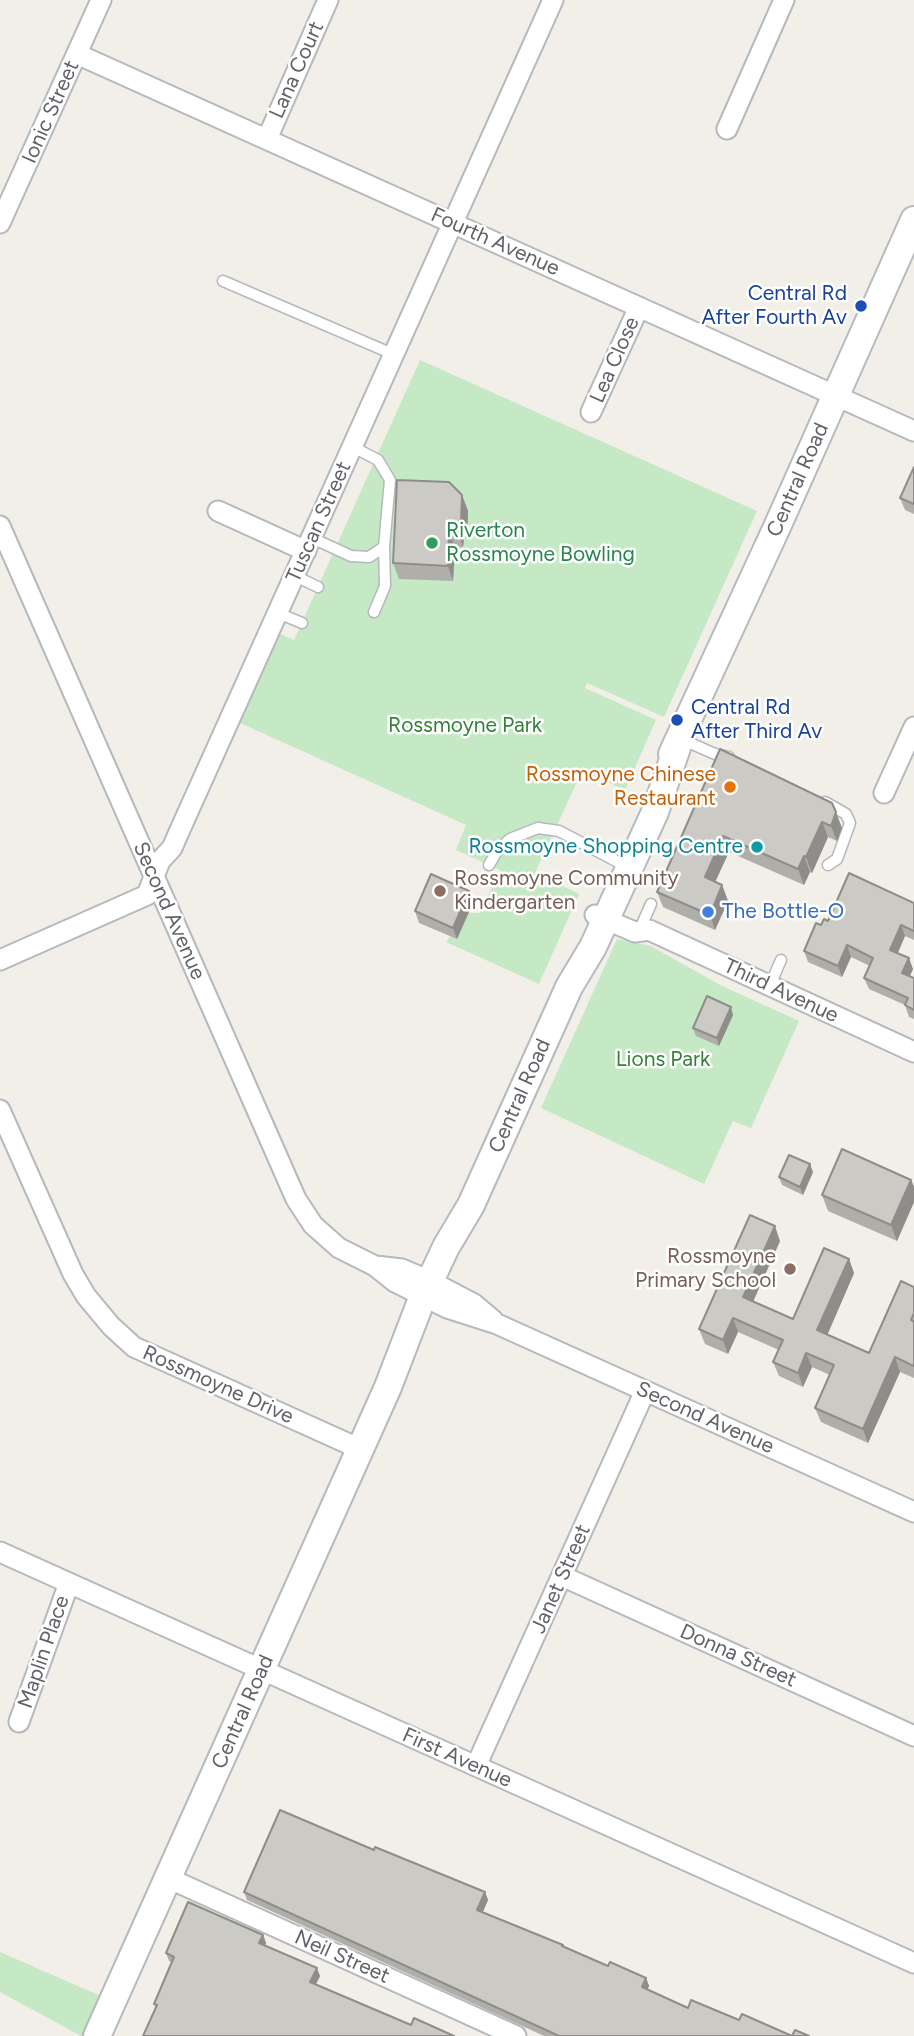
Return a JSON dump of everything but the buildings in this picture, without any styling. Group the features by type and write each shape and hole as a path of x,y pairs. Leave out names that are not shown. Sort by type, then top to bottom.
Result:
{"street":[{"name":"Ionic Street","path":"0,223 101,0"},
{"name":"Lana Court","path":"267,139 328,0"},
{"name":"Tuscan Street","path":"0,960 147,895 160,861 172,848 553,0"},
{"path":"727,129 785,0"},
{"name":"Fourth Avenue","path":"77,54 914,431"},
{"name":"Central Road","path":"603,910 618,862 648,796 680,739 914,220"},
{"name":"Lea Close","path":"591,412 639,307"},
{"path":"218,510 309,545"},
{"name":"Second Avenue","path":"0,526 296,1199 313,1225 340,1248 375,1266 395,1282 474,1304 497,1324 914,1512"},
{"path":"884,793 914,727"},
{"name":"Central Road","path":"97,2036 388,1387 414,1353 433,1292 458,1251 471,1205 569,987 581,944 603,910 659,801 680,739"},
{"name":"Third Avenue","path":"603,910 648,919 770,985 914,1052"},
{"name":"Rossmoyne Drive","path":"0,1111 73,1275 86,1296 111,1326 134,1346 360,1449"},
{"name":"Janet Street","path":"476,1766 645,1391"},
{"name":"First Avenue","path":"0,1552 914,1963"},
{"name":"Donna Street","path":"562,1576 914,1735"},
{"name":"Maplin Place","path":"19,1722 69,1583"},
{"name":"Neil Street","path":"169,1878 516,2036"}],"lane":[{"path":"223,281 395,355"},
{"path":"353,447 378,460 390,480 384,547 385,586 374,612"},
{"path":"309,545 351,556 369,557 384,547"},
{"path":"295,576 318,587"},
{"path":"278,612 302,623"},
{"path":"680,739 736,761"},
{"path":"816,798 846,814 850,823 837,859 828,864"},
{"path":"489,865 497,851 510,839 538,828 559,831 618,862"},
{"path":"770,985 781,960"}],"green space":[{"name":"Rossmoyne Park","path":"420,360 757,511 664,717 587,683 585,688 656,720 625,790 582,771 535,873 579,894 539,984 446,942 469,913 480,913 500,870 456,850 466,825 238,722 278,633 294,640"},
{"name":"Lions Park","path":"617,939 651,946 720,985 799,1021 751,1128 733,1121 704,1184 541,1108"},
{"path":"0,1952 103,1997 86,2036 81,2036 0,1992"}],"place":[{"name":"Central Rd After Fourth Av","path":"861,306"},
{"name":"Riverton Rossmoyne Bowling","path":"432,543"},
{"name":"Central Rd After Third Av","path":"677,720"},
{"name":"Rossmoyne Chinese Restaurant","path":"730,787"},
{"name":"Rossmoyne Shopping Centre","path":"757,847"},
{"name":"Rossmoyne Community Kindergarten","path":"440,891"},
{"name":"The Bottle-O","path":"708,912"},
{"name":"Rossmoyne Primary School","path":"790,1269"}]}
